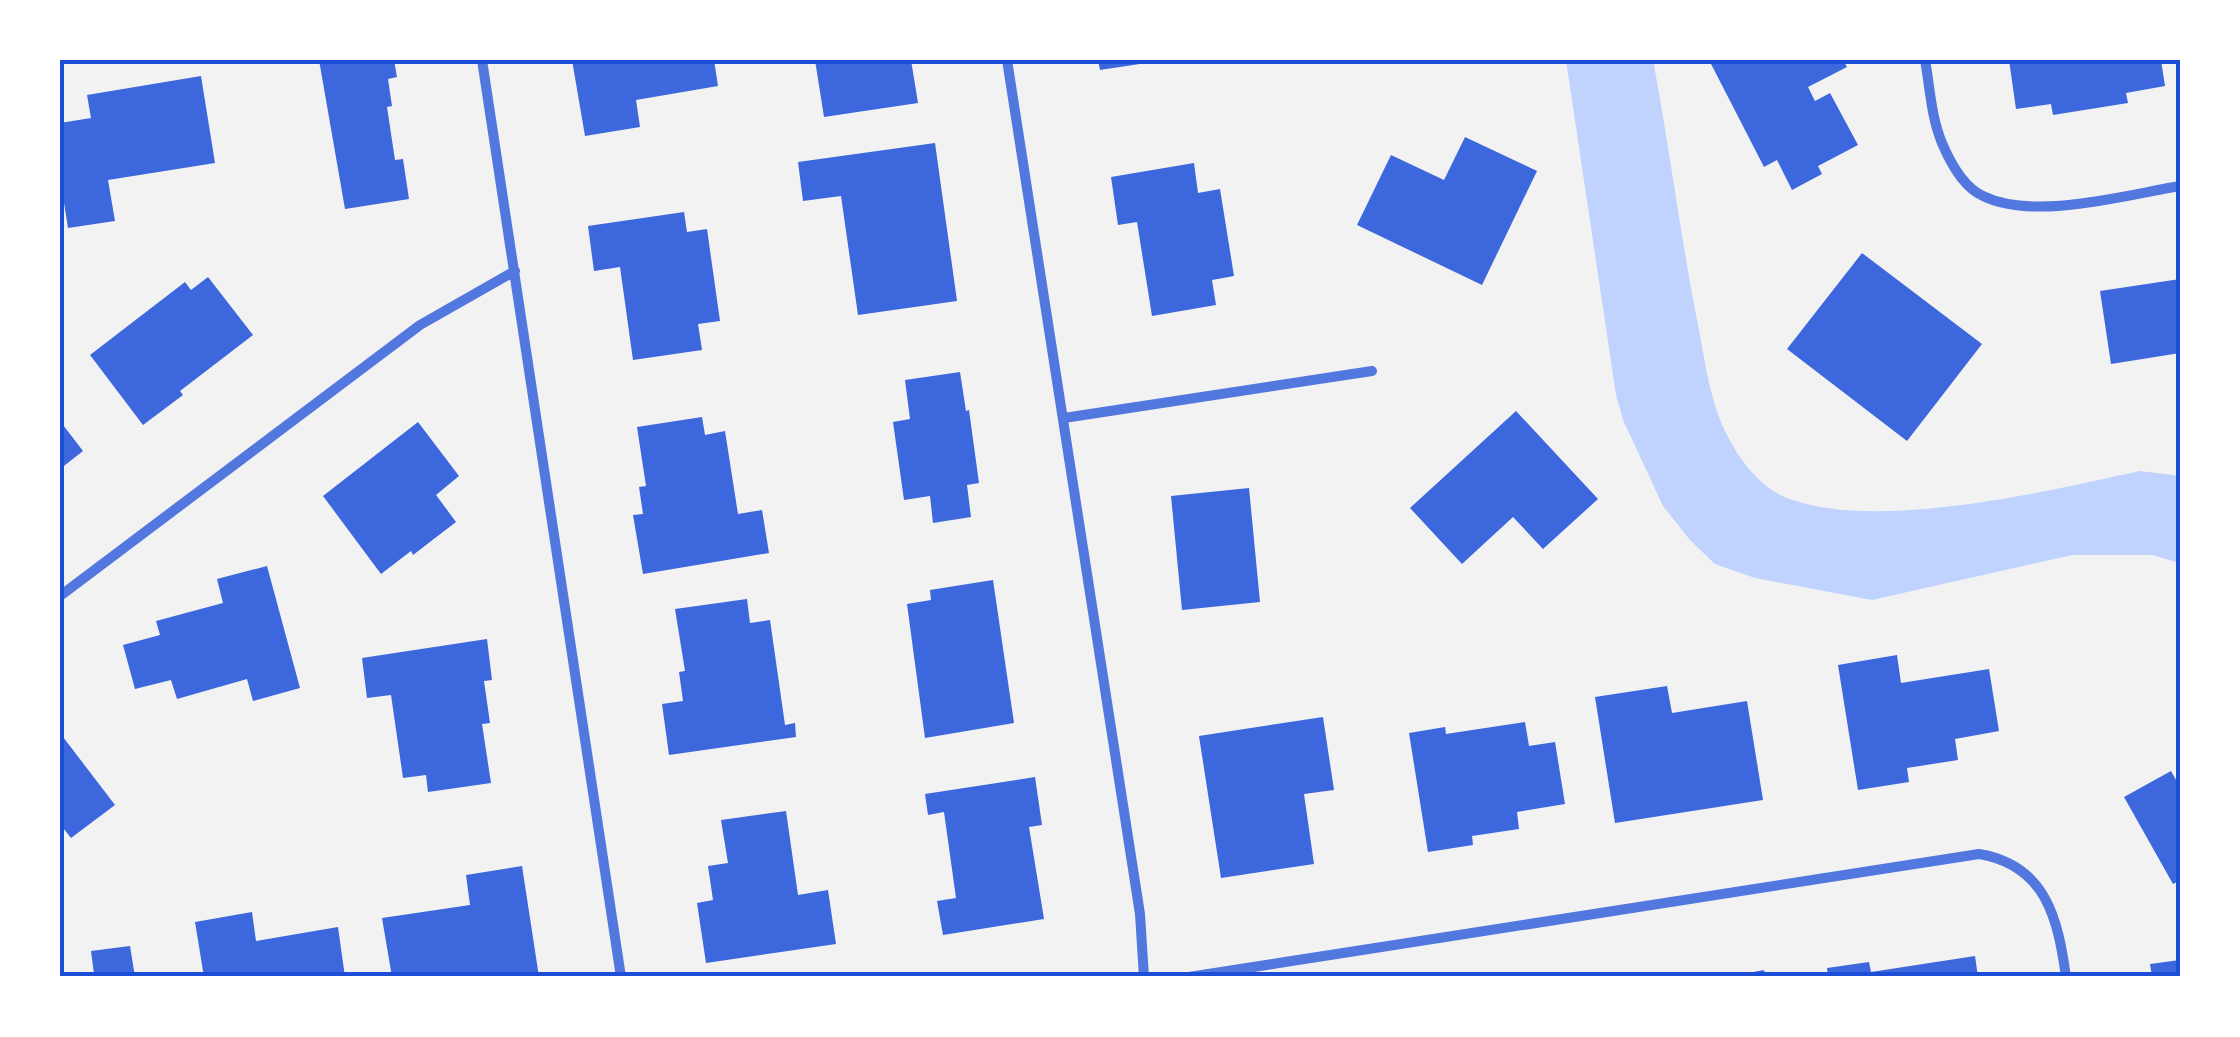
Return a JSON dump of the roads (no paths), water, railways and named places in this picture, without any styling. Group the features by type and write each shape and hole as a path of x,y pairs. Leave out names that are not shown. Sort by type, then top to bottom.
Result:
{"street":[{"path":"482,60 621,977"},
{"path":"1007,60 1140,914 1144,977"},
{"path":"1926,60 1934,119 1943,145 1956,168 1982,196 2013,204 2067,204 2180,186"},
{"path":"60,596 420,325 515,271"},
{"path":"1064,418 1372,371"},
{"path":"1189,977 1961,854 1994,856 2034,882 2048,903 2061,939 2066,977"}],"water":[{"path":"1566,60 1653,60 1712,396 1731,442 1763,483 1780,495 1816,506 1860,511 1958,506 2140,471 2180,476 2180,563 2152,555 2072,555 1872,600 1755,578 1715,564 1663,506 1623,420 1616,395"}]}
